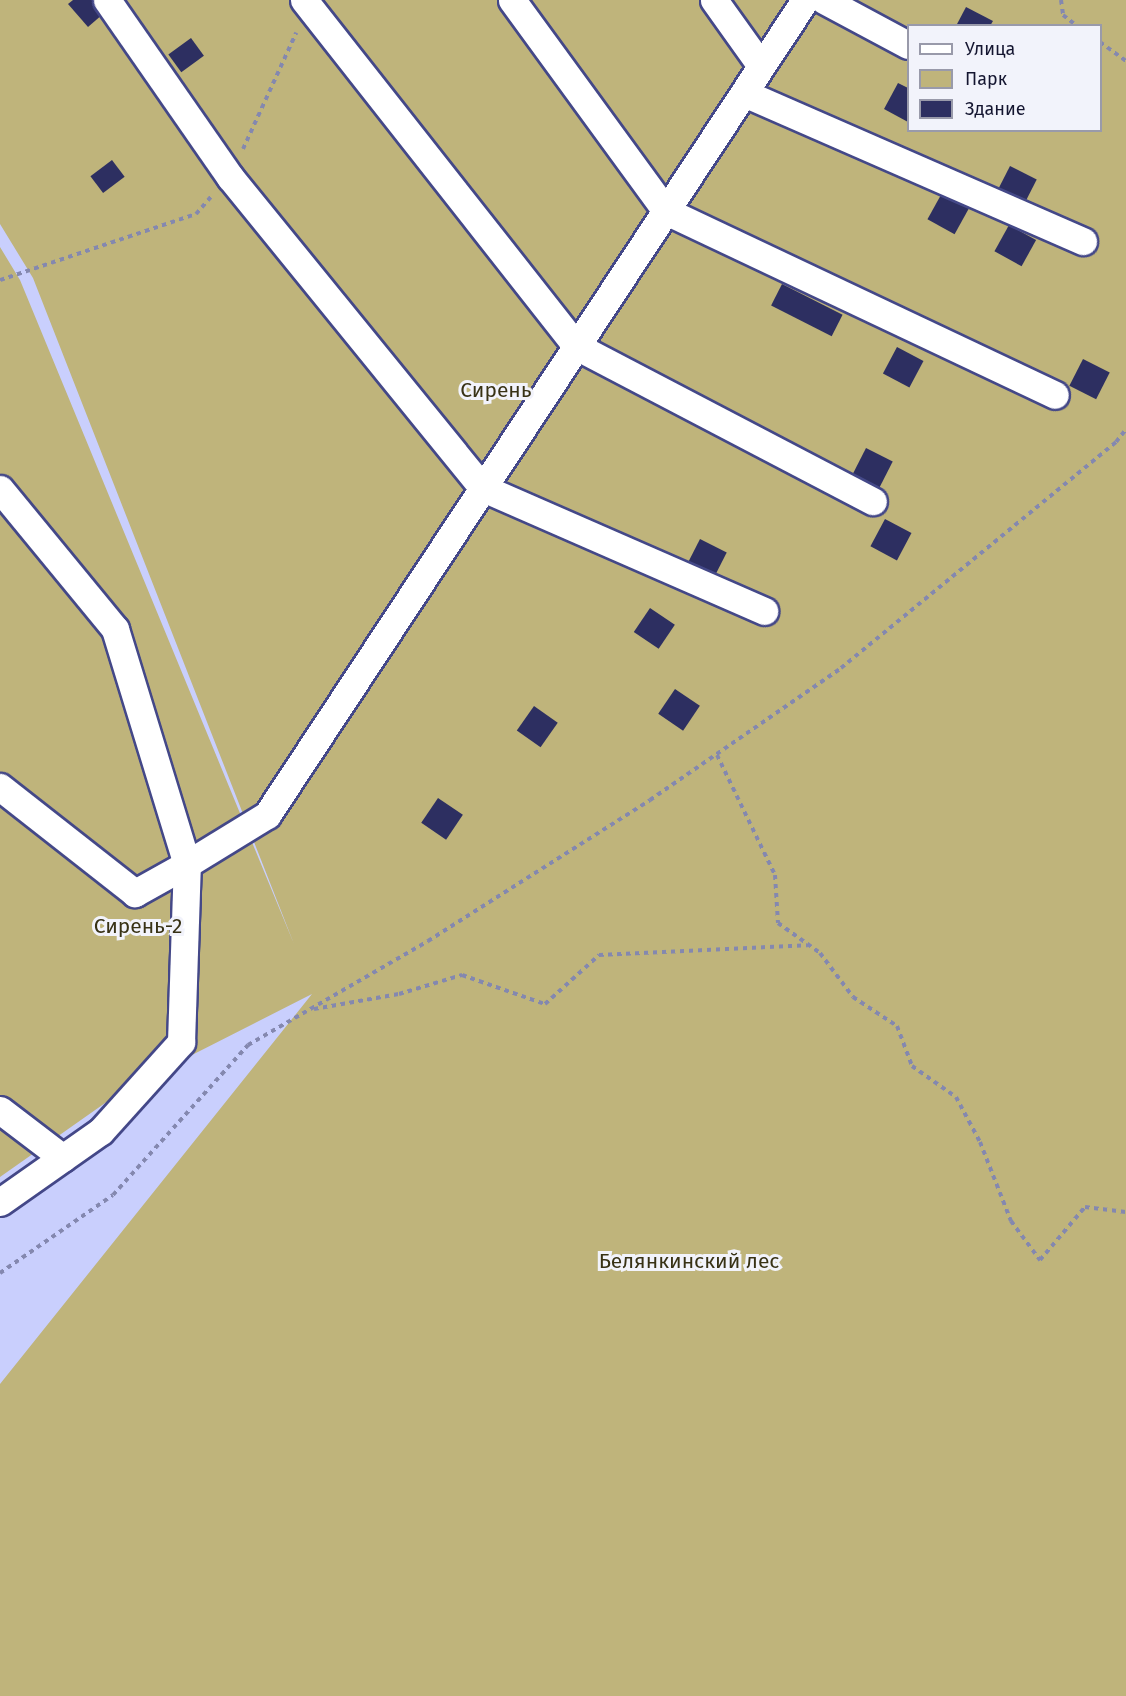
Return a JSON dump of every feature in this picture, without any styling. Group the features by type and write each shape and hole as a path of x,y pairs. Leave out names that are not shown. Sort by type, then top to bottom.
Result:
{"lane":[{"path":"107,0 230,177 483,488 764,610"},
{"path":"512,0 666,211 1055,395"},
{"path":"714,0 761,66"},
{"path":"0,787 135,893 267,815 805,0"},
{"path":"824,0 907,44"},
{"path":"306,3 576,346 873,501"},
{"path":"744,93 1083,241"},
{"path":"0,489 115,628 187,864 181,1042 101,1131 0,1202"},
{"path":"0,1110 63,1158"}],"path":[{"path":"1062,0 1063,15 1074,24"},
{"path":"0,280 196,214 230,177 306,3"},
{"path":"1102,43 1126,61"},
{"path":"0,1273 113,1195 248,1045 438,935 717,755 841,668 1116,442 1126,429"},
{"path":"717,755 775,875 778,922 820,953 853,997 897,1026 912,1066 956,1097 980,1142 1011,1221 1040,1260 1085,1207 1126,1212"},
{"path":"310,1010 399,994 462,975 545,1004 599,955 808,945"}],"green space":[{"path":"0,0 1126,0 1126,1696 0,1696 0,1384 312,994 125,1089 0,1177 0,247 20,280 294,944 33,278 0,224"}],"building":[{"path":"73,0 92,0 103,14 88,27 68,4"},
{"path":"966,7 993,21 991,24 957,24"},
{"path":"191,38 204,56 181,72 168,54"},
{"path":"898,83 907,88 907,121 884,109"},
{"path":"112,160 125,177 103,193 90,176"},
{"path":"1010,166 1037,180 1023,206 996,193"},
{"path":"942,193 969,208 955,234 927,219"},
{"path":"1009,225 1036,240 1022,266 994,251"},
{"path":"782,284 843,315 832,336 771,305"},
{"path":"897,347 923,361 909,388 883,373"},
{"path":"1083,359 1110,373 1096,399 1069,386"},
{"path":"866,448 893,462 879,488 852,475"},
{"path":"885,519 911,533 897,560 870,546"},
{"path":"700,539 727,553 713,579 686,566"},
{"path":"650,608 675,625 659,649 634,632"},
{"path":"675,689 700,706 683,731 658,714"},
{"path":"534,706 558,723 541,747 517,731"},
{"path":"438,798 463,815 446,840 421,823"}],"park label":[{"name":"Сирень","path":"496,390"},
{"name":"Сирень-2","path":"138,926"},
{"name":"Белянкинский лес","path":"689,1261"}]}
